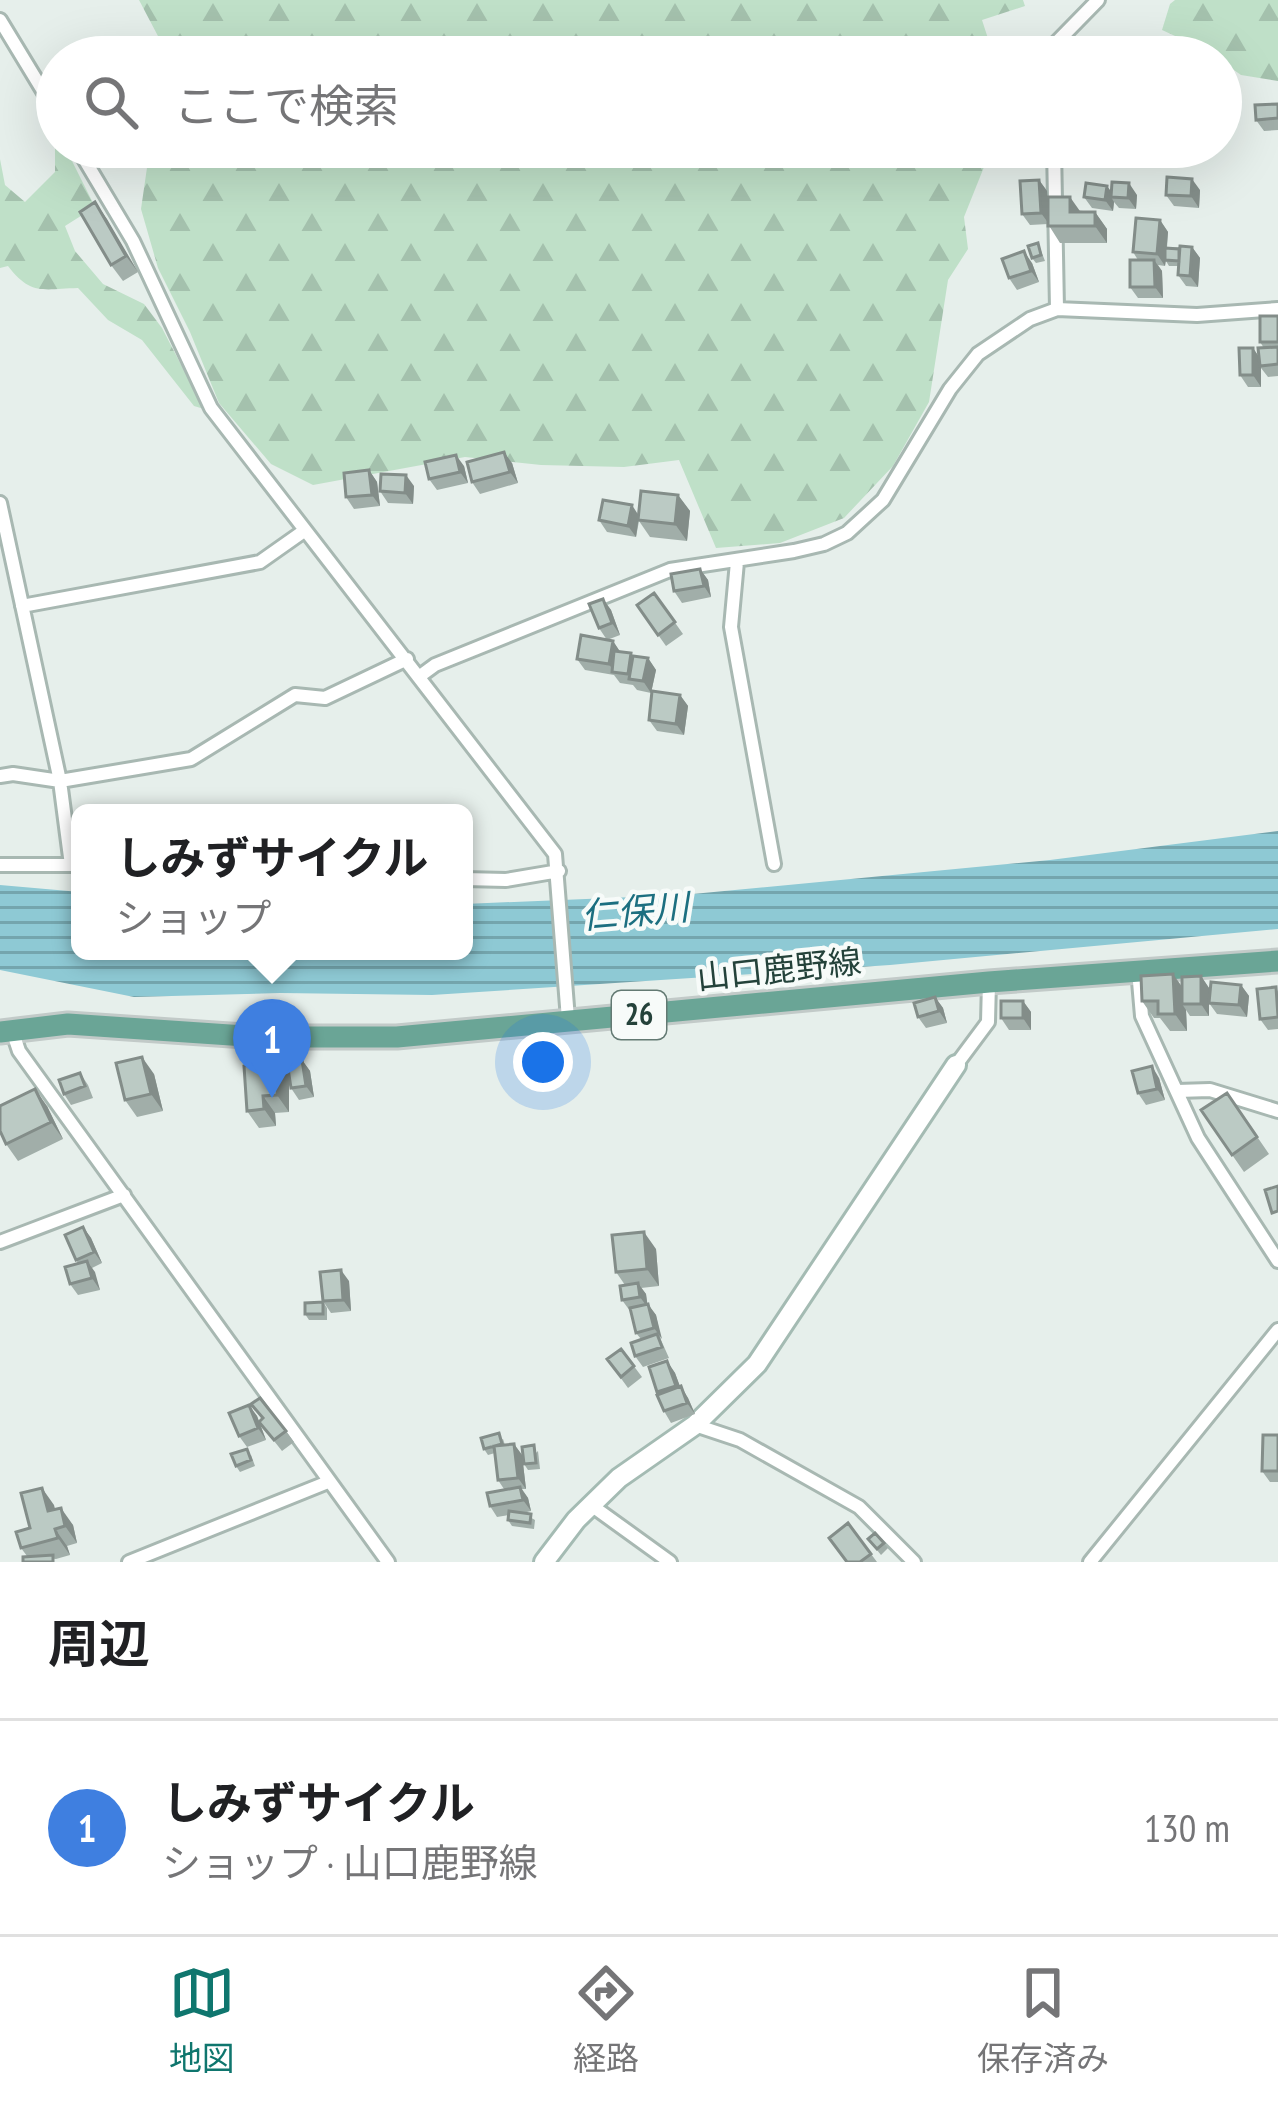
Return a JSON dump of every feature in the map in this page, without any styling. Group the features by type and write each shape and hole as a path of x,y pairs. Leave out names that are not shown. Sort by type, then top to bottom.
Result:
{"main road":[{"name":"山口鹿野線","path":"6,1031 68,1024 334,1039 397,1037 567,1010 1278,961"}],"street":[{"path":"1063,36 1097,0"},
{"path":"0,20 36,79"},
{"path":"89,168 134,242 212,408 555,854 567,1010"},
{"path":"1054,168 1057,309"},
{"path":"420,676 435,665 654,575 824,544 847,533 884,500 950,389 979,354 1010,330 1057,309 1197,315 1278,309"},
{"path":"0,503 71,839"},
{"path":"22,606 260,562 304,531"},
{"path":"737,562 731,627 774,864"},
{"path":"0,776 60,782 191,759 295,695 325,698 407,659"},
{"path":"0,865 71,865"},
{"path":"473,879 559,874"},
{"path":"1138,970 1142,1016 1198,1138 1278,1261"},
{"path":"544,1562 619,1478 695,1425 757,1364 988,1022 989,982"},
{"path":"6,1031 388,1562"},
{"path":"1177,1091 1210,1090 1278,1111"},
{"path":"0,1242 124,1195"},
{"path":"1090,1562 1278,1330"},
{"path":"695,1425 740,1439 859,1507 914,1562"},
{"path":"129,1562 328,1482"},
{"path":"591,1505 670,1562"}],"green space":[{"path":"139,0 1023,0 1025,6 982,20 987,36 158,36"},
{"path":"1175,0 1278,0 1278,81 1242,75 1242,36 1175,36 1162,30"},
{"path":"0,159 5,185 25,202 55,168 76,168 95,207 65,226 75,251 103,284 144,304 162,328 204,409 194,406 142,340 108,320 78,288 38,289 8,266 0,268"},
{"path":"147,168 984,168 964,217 968,249 948,280 929,402 893,466 844,518 780,543 716,548 679,460 624,467 465,457 313,485 271,464 219,403 158,268 141,209"}],"water":[{"name":"仁保川","path":"1278,831 1278,929 890,965 432,995 134,997 0,970 0,885 71,891 71,960 473,960 473,904 682,895 1050,860"}],"building":[{"path":"1278,104 1278,118 1256,120 1255,105"},
{"path":"1167,177 1192,179 1191,196 1166,195"},
{"path":"1039,180 1041,213 1022,214 1020,181"},
{"path":"1112,182 1129,183 1128,198 1111,197"},
{"path":"1086,183 1107,186 1105,200 1084,197"},
{"path":"1048,197 1070,197 1070,212 1095,212 1095,226 1048,226"},
{"path":"95,202 126,256 111,265 80,212"},
{"path":"1136,218 1160,220 1157,254 1133,252"},
{"path":"1038,243 1041,255 1032,258 1028,246"},
{"path":"1180,246 1192,247 1190,276 1178,275"},
{"path":"1165,248 1179,249 1179,261 1165,260"},
{"path":"1024,251 1031,271 1009,278 1002,259"},
{"path":"1130,260 1154,260 1155,287 1130,287"},
{"path":"1260,316 1278,316 1278,342 1260,342"},
{"path":"1278,347 1278,364 1260,366 1258,348"},
{"path":"1239,348 1253,348 1253,375 1240,375"},
{"path":"504,452 510,472 472,482 467,462"},
{"path":"456,455 460,472 429,479 425,462"},
{"path":"369,470 372,495 346,497 344,473"},
{"path":"381,474 406,475 405,493 380,491"},
{"path":"641,491 678,495 675,524 638,520"},
{"path":"603,500 632,505 628,526 599,520"},
{"path":"700,569 704,586 674,591 671,574"},
{"path":"654,593 675,622 658,635 637,605"},
{"path":"603,599 612,623 599,628 589,604"},
{"path":"581,635 613,641 609,664 577,659"},
{"path":"614,651 631,653 628,674 612,672"},
{"path":"633,656 648,658 643,681 629,679"},
{"path":"652,691 680,695 676,724 649,720"},
{"path":"1173,974 1175,1014 1158,1014 1158,1001 1142,1001 1141,976"},
{"path":"1201,976 1201,1004 1182,1004 1182,977"},
{"path":"1211,982 1241,985 1239,1005 1209,1003"},
{"path":"1276,987 1278,1017 1260,1019 1257,989"},
{"path":"935,997 939,1011 918,1017 914,1003"},
{"path":"1001,1001 1023,1001 1023,1018 1001,1018"},
{"path":"278,1054 277,1095 263,1096 264,1109 247,1111 244,1066 258,1064 257,1055"},
{"path":"142,1057 151,1094 125,1100 116,1063"},
{"path":"302,1060 306,1086 291,1088 287,1062"},
{"path":"1152,1066 1157,1089 1138,1093 1132,1071"},
{"path":"80,1073 85,1086 64,1094 59,1080"},
{"path":"35,1089 51,1122 6,1144 0,1131 0,1106"},
{"path":"1227,1093 1257,1137 1232,1155 1201,1110"},
{"path":"1278,1186 1278,1211 1272,1213 1265,1190"},
{"path":"83,1227 94,1252 76,1260 65,1235"},
{"path":"644,1232 647,1269 616,1272 612,1235"},
{"path":"87,1261 92,1278 70,1284 65,1267"},
{"path":"341,1270 343,1300 323,1301 320,1272"},
{"path":"638,1283 640,1297 622,1300 620,1286"},
{"path":"323,1302 323,1314 305,1314 305,1303"},
{"path":"648,1304 654,1328 636,1333 630,1308"},
{"path":"657,1334 662,1347 635,1356 631,1343"},
{"path":"621,1349 634,1366 621,1377 607,1359"},
{"path":"667,1361 676,1386 657,1392 649,1367"},
{"path":"681,1386 687,1403 664,1411 657,1395"},
{"path":"260,1398 286,1431 274,1440 251,1404"},
{"path":"249,1405 258,1428 239,1436 229,1413"},
{"path":"499,1433 502,1444 484,1449 481,1438"},
{"path":"1263,1435 1278,1435 1278,1471 1262,1471"},
{"path":"514,1444 518,1478 498,1480 494,1446"},
{"path":"534,1445 536,1463 524,1464 522,1447"},
{"path":"247,1449 251,1460 236,1466 231,1454"},
{"path":"520,1487 523,1500 490,1506 487,1493"},
{"path":"42,1488 48,1511 61,1508 65,1526 55,1529 58,1538 21,1548 16,1532 30,1528 21,1493"},
{"path":"509,1511 531,1514 530,1523 508,1520"},
{"path":"848,1523 871,1554 860,1562 847,1562 829,1538"},
{"path":"875,1533 884,1543 877,1549 868,1539"},
{"path":"53,1555 53,1562 23,1562 23,1557"}],"place":[{"name":"しみずサイクル","path":"272,1098"}]}
